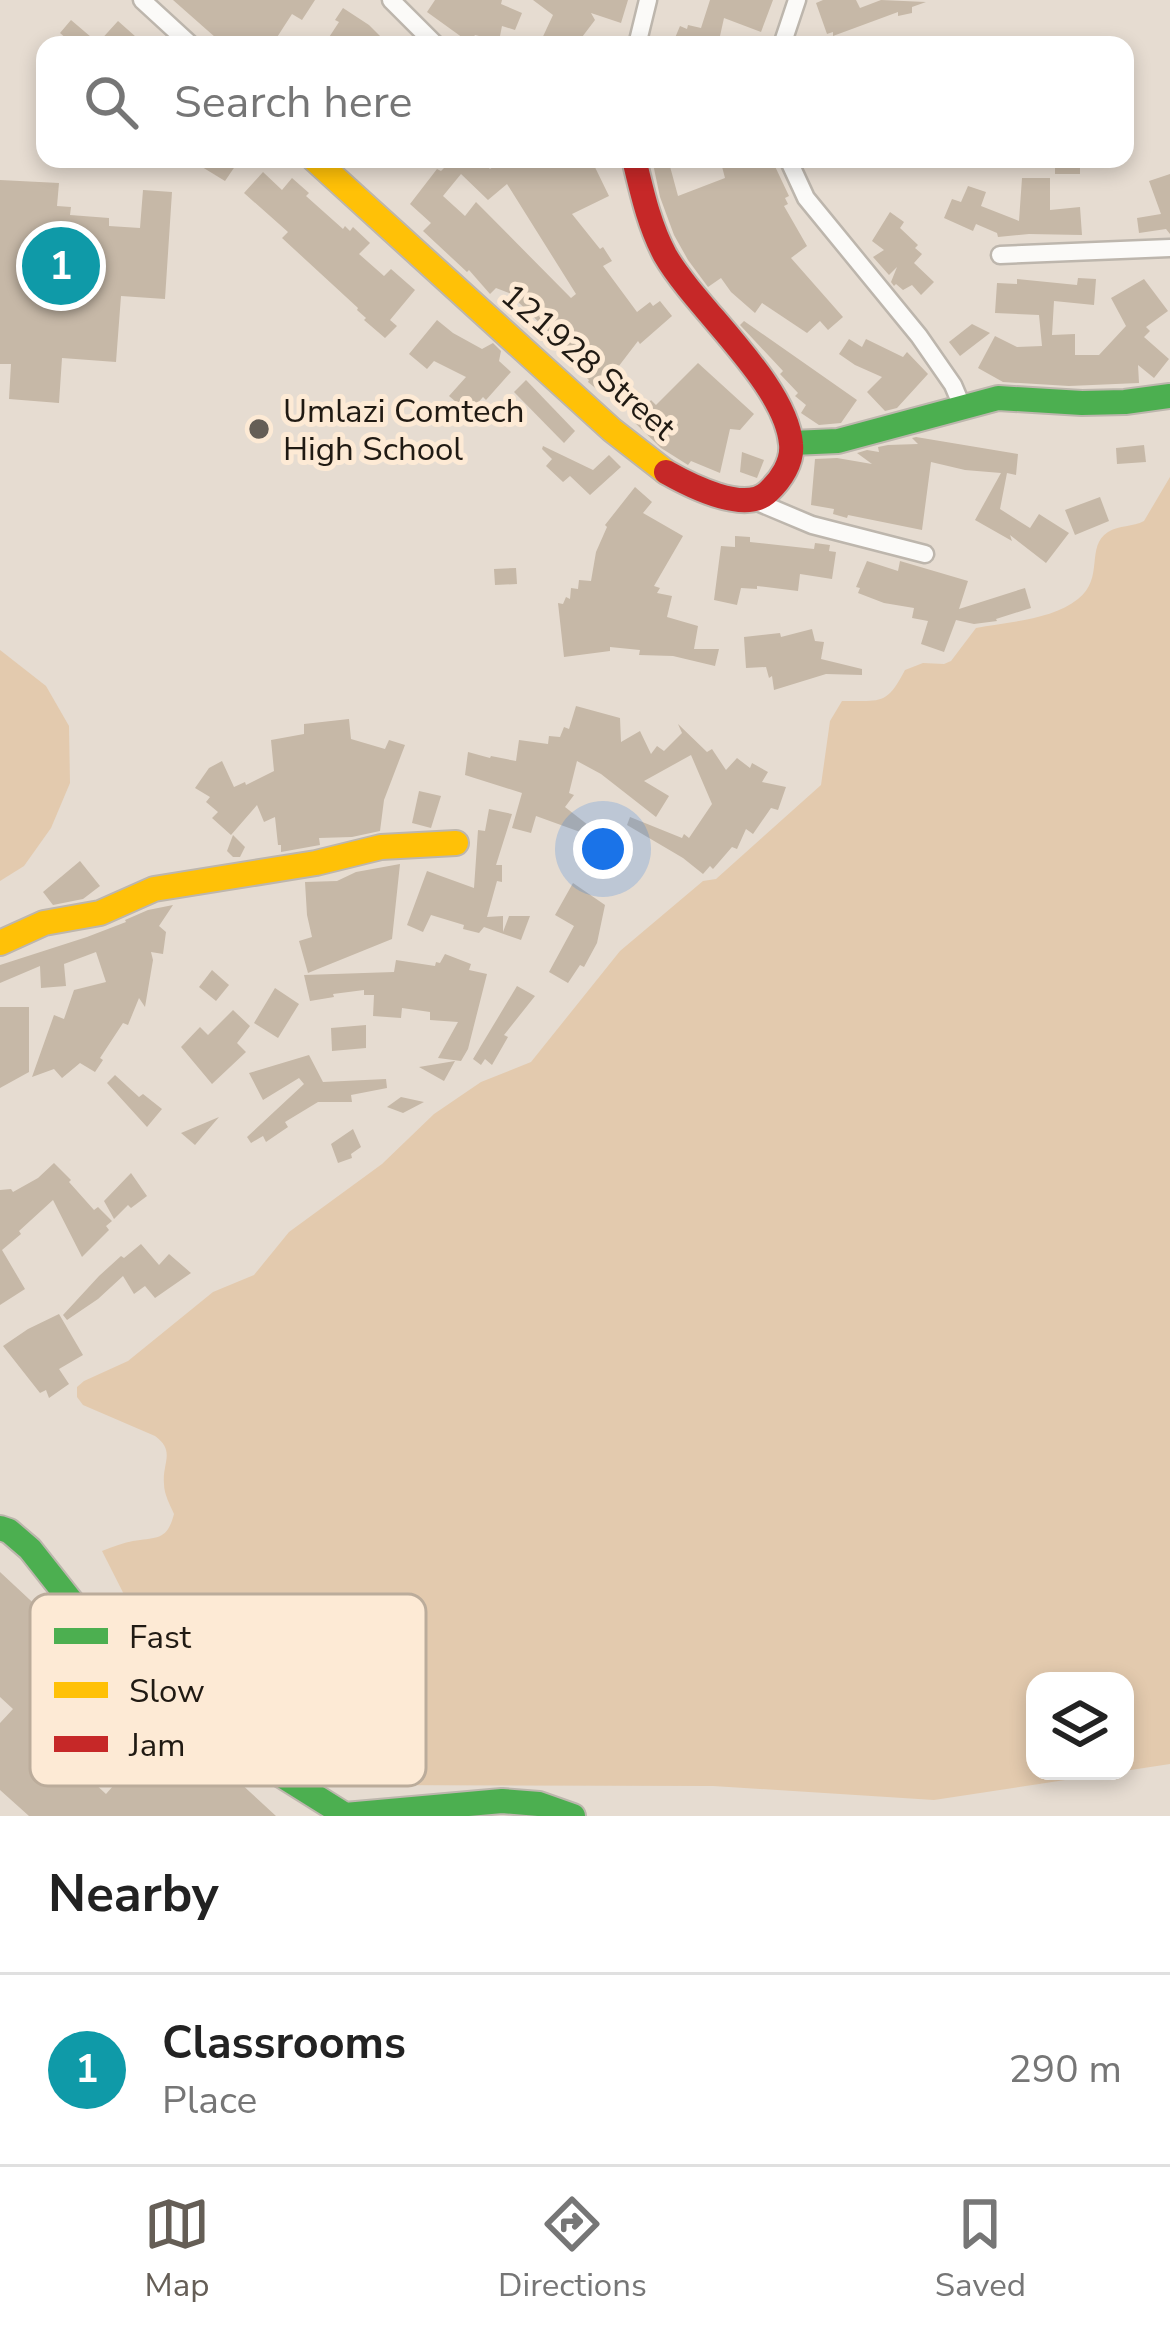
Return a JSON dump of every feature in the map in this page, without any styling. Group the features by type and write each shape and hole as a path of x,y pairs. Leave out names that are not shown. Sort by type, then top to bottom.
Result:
{"street":[{"path":"142,0 180,36"},
{"path":"391,0 427,36"},
{"path":"639,36 647,0"},
{"path":"785,36 796,0"},
{"name":"121928 Street","path":"324,168 659,468 699,488 755,500"},
{"path":"636,168 647,217 663,250 763,383 792,443 782,476 755,500"},
{"path":"792,168 806,198 919,336 962,406"},
{"path":"1000,255 1170,248"},
{"path":"792,443 838,441 998,398 1082,404 1170,396"},
{"path":"755,500 812,524 925,554"},
{"path":"0,943 44,923 100,913 154,889 381,847 456,843"},
{"path":"0,1528 30,1549 66,1594"},
{"path":"299,1786 345,1815 523,1801 573,1816"}],"shaded area":[{"path":"1170,477 1170,1764 1134,1770 1134,1672 1026,1672 1026,1780 1065,1780 934,1800 713,1786 426,1785 426,1594 124,1594 102,1551 160,1536 168,1529 174,1514 164,1488 165,1447 155,1436 83,1405 77,1387 128,1361 213,1292 254,1275 289,1232 382,1164 434,1114 481,1082 531,1062 620,951 703,881 716,879 821,785 830,721 842,701 887,696 905,670 951,661 976,628 1029,619 1067,606 1091,582 1101,538 1144,521"},
{"path":"0,650 46,686 69,726 70,783 51,828 24,866 0,881"}],"building":[{"path":"173,0 315,0 302,20 292,14 278,36 214,36"},
{"path":"435,0 502,0 501,4 522,13 515,30 502,26 500,36 460,36 427,12"},
{"path":"533,0 628,0 621,23 591,13 595,20 583,36 543,36 553,15"},
{"path":"710,0 773,0 761,32 724,18 720,36 676,36 680,26 701,28"},
{"path":"856,0 860,8 881,0 926,2 912,7 912,13 898,16 898,12 833,36 833,32 827,34 816,3"},
{"path":"343,8 380,36 330,36 339,22 335,20"},
{"path":"71,20 90,36 64,36 60,33"},
{"path":"118,21 135,36 104,36"},
{"path":"204,168 234,168 225,181"},
{"path":"595,168 609,196 572,214 603,247 612,261 603,266 637,312 660,301 672,316 640,344 638,341 612,375 648,404 651,400 656,405 698,363 754,414 740,430 730,429 720,473 691,461 688,465 661,448 632,420 637,415 602,387 599,391 588,382 581,373 588,364 509,293 496,288 490,294 423,231 431,223 410,204 437,169","holes":["461,174 488,200 507,184 576,294 571,298 476,202 465,216 443,196"]},
{"path":"654,168 670,168 678,196 725,178 722,168 776,168 789,196 784,206 807,246 791,258 843,317 828,330 820,321 807,333 762,303 755,313 721,278 708,287 674,235"},
{"path":"1055,168 1080,168 1080,174 1055,174"},
{"path":"263,172 282,190 292,178 343,229 353,227 370,243 359,254 384,276 391,269 415,290 390,320 397,326 385,338 282,238 288,232 244,193"},
{"path":"1170,174 1170,234 1166,229 1139,233 1137,218 1161,214 1149,181"},
{"path":"1022,178 1050,178 1050,210 1080,207 1082,235 998,237 976,224 973,231 944,218 952,199 961,202 968,186 986,192 981,206 1019,221"},
{"path":"0,180 59,183 57,206 71,207 70,215 109,218 109,226 140,228 143,190 172,192 165,299 121,296 116,362 62,358 59,403 9,399 11,364 0,364"},
{"path":"890,212 904,222 900,228 918,245 915,248 922,254 914,263 934,282 921,295 912,285 903,290 894,286 897,267 889,275 873,257 884,250 872,241"},
{"path":"1078,278 1096,279 1094,305 1054,301 1052,335 1075,334 1075,355 1099,355 1126,326 1111,298 1144,279 1168,311 1146,327 1150,331 1144,337 1169,359 1154,378 1138,365 1139,383 1069,386 1003,382 978,368 995,336 1017,347 1042,346 1039,315 995,313 997,283 1017,284 1017,279 1077,285"},
{"path":"437,320 482,349 493,343 501,351 499,361 511,372 469,413 449,396 466,377 434,361 427,369 409,354"},
{"path":"744,321 857,400 841,423 819,425 801,413 806,405 780,374 783,371 740,325"},
{"path":"972,324 990,333 960,356 949,342"},
{"path":"849,339 862,347 866,339 903,357 907,352 928,374 897,408 885,411 867,392 882,377 839,354"},
{"path":"526,380 575,431 564,443 514,392"},
{"path":"912,438 1018,454 1016,475 1007,473 1000,509 1030,528 1039,514 1069,533 1046,563 1010,535 1012,541 975,520 1001,473 931,462 922,530 847,518 833,514 834,509 811,505 815,459 872,464 857,453 918,444"},
{"path":"1144,445 1146,462 1117,464 1116,448"},
{"path":"543,446 593,470 609,455 621,467 590,495 570,476 563,482 546,466 552,459"},
{"path":"742,452 764,460 757,478 740,472"},
{"path":"635,487 652,502 643,513 683,536 654,586 660,588 657,593 672,596 667,617 698,626 694,649 719,649 715,666 610,647 610,651 564,657 558,603 570,599 571,588 578,589 579,580 591,581 605,525"},
{"path":"1100,497 1109,521 1075,535 1065,510"},
{"path":"735,536 814,549 815,543 830,545 829,551 836,552 832,579 800,574 798,591 757,586 741,588 737,605 714,600 721,546 735,547"},
{"path":"867,561 898,571 900,561 968,581 959,609 1025,588 1031,608 997,621 956,620 944,652 921,644 928,621 912,618 914,608 858,593"},
{"path":"516,568 517,584 495,585 494,569"},
{"path":"812,629 815,641 824,642 821,659 862,669 862,675 826,674 774,690 766,667 746,668 744,637 780,633 781,637"},
{"path":"576,706 620,718 621,742 640,731 651,754 657,746 664,751 682,733 678,724 707,752 712,749 726,770 737,758 750,768 752,763 768,772 762,782 786,787 778,810 771,808 753,834 746,829 737,849 732,847 703,874 627,825 630,817 689,838 712,804 691,755 644,781 669,796 656,817 577,761 569,793 574,795 565,807 616,847 613,865 589,860 594,837 536,816 531,833 512,828 522,793 465,775 468,752 516,761 519,740 548,744 549,736 560,737 564,727 569,729"},
{"path":"349,719 351,739 385,749 389,740 405,745 384,800 380,831 319,838 320,845 281,852 275,817 264,822 257,805 231,835 212,818 218,812 206,802 210,797 195,788 209,768 222,761 234,787 246,785 274,771 271,740 304,734 304,724"},
{"path":"419,791 441,796 431,828 412,823"},
{"path":"489,809 512,814 496,865 502,865 502,882 497,881 487,917 503,916 503,932 509,916 530,916 521,940 484,927 479,933 463,929 464,925 431,915 423,932 407,925 427,871 474,888 478,830 485,831"},
{"path":"233,835 245,847 240,857 227,851"},
{"path":"80,861 100,886 83,899 53,905 43,892"},
{"path":"400,864 392,939 308,973 299,941 312,937 305,882 337,881 356,872"},
{"path":"573,883 605,905 597,943 568,983 549,972 574,926 555,915"},
{"path":"173,905 159,926 166,932 163,954 151,952 145,1007 139,998 128,1025 123,1023 95,1072 80,1063 62,1078 54,1069 32,1077 54,1015 64,1019 74,990 106,982 96,952 64,964 66,986 41,988 40,966 0,983 0,965"},
{"path":"445,954 471,964 469,970 487,974 461,1061 438,1058 458,1022 430,1020 430,1012 402,1008 401,1018 373,1016 374,995 364,995 364,990 310,1001 304,975 394,972 396,960 435,966"},
{"path":"212,970 229,985 216,1001 199,987"},
{"path":"517,986 535,996 504,1035 508,1037 492,1065 485,1059 481,1065 473,1059"},
{"path":"275,988 299,1004 278,1038 254,1023"},
{"path":"0,1007 29,1007 29,1072 0,1088"},
{"path":"233,1010 250,1026 237,1043 246,1052 212,1084 181,1047 200,1027 208,1035"},
{"path":"366,1025 366,1048 332,1051 331,1028"},
{"path":"309,1055 323,1082 386,1079 387,1088 351,1095 352,1102 318,1102 285,1122 288,1127 266,1142 263,1136 251,1143 247,1137 304,1084 299,1078 263,1100 249,1073"},
{"path":"455,1061 444,1081 419,1067"},
{"path":"115,1075 139,1097 143,1094 162,1109 147,1127 107,1083"},
{"path":"401,1097 424,1102 403,1113 387,1107"},
{"path":"219,1117 195,1145 181,1133"},
{"path":"353,1129 361,1147 352,1158 338,1163 331,1144"},
{"path":"54,1163 94,1210 98,1207 112,1221 106,1226 109,1230 82,1257 53,1200 2,1250 25,1289 0,1305 0,1190 13,1192"},
{"path":"131,1173 147,1196 114,1219 104,1201"},
{"path":"141,1244 159,1265 169,1254 191,1273 155,1298 145,1286 134,1294 123,1276 67,1320 63,1315 99,1276"},
{"path":"59,1314 83,1355 59,1369 69,1384 49,1398 3,1346"},
{"path":"0,1572 30,1600 30,1786 97,1786 106,1794 113,1786 243,1786 276,1816 29,1816 0,1790 0,1723 13,1709 0,1697"}],"traffic: fast":[{"path":"792,443 838,441 998,398 1082,403 1170,396"},
{"path":"0,1528 30,1549 66,1594"},
{"path":"299,1786 345,1815 502,1801 539,1804 573,1816"}],"traffic: slow":[{"path":"324,168 612,430 666,472"},
{"path":"0,943 44,923 100,913 154,889 316,863 381,847 456,843"}],"traffic: jam":[{"path":"636,168 665,255 774,396 791,444 782,476 758,498 717,495 666,472"}],"place":[{"name":"Classrooms","path":"61,266"},
{"name":"Umlazi Comtech High School","path":"259,429"}]}
